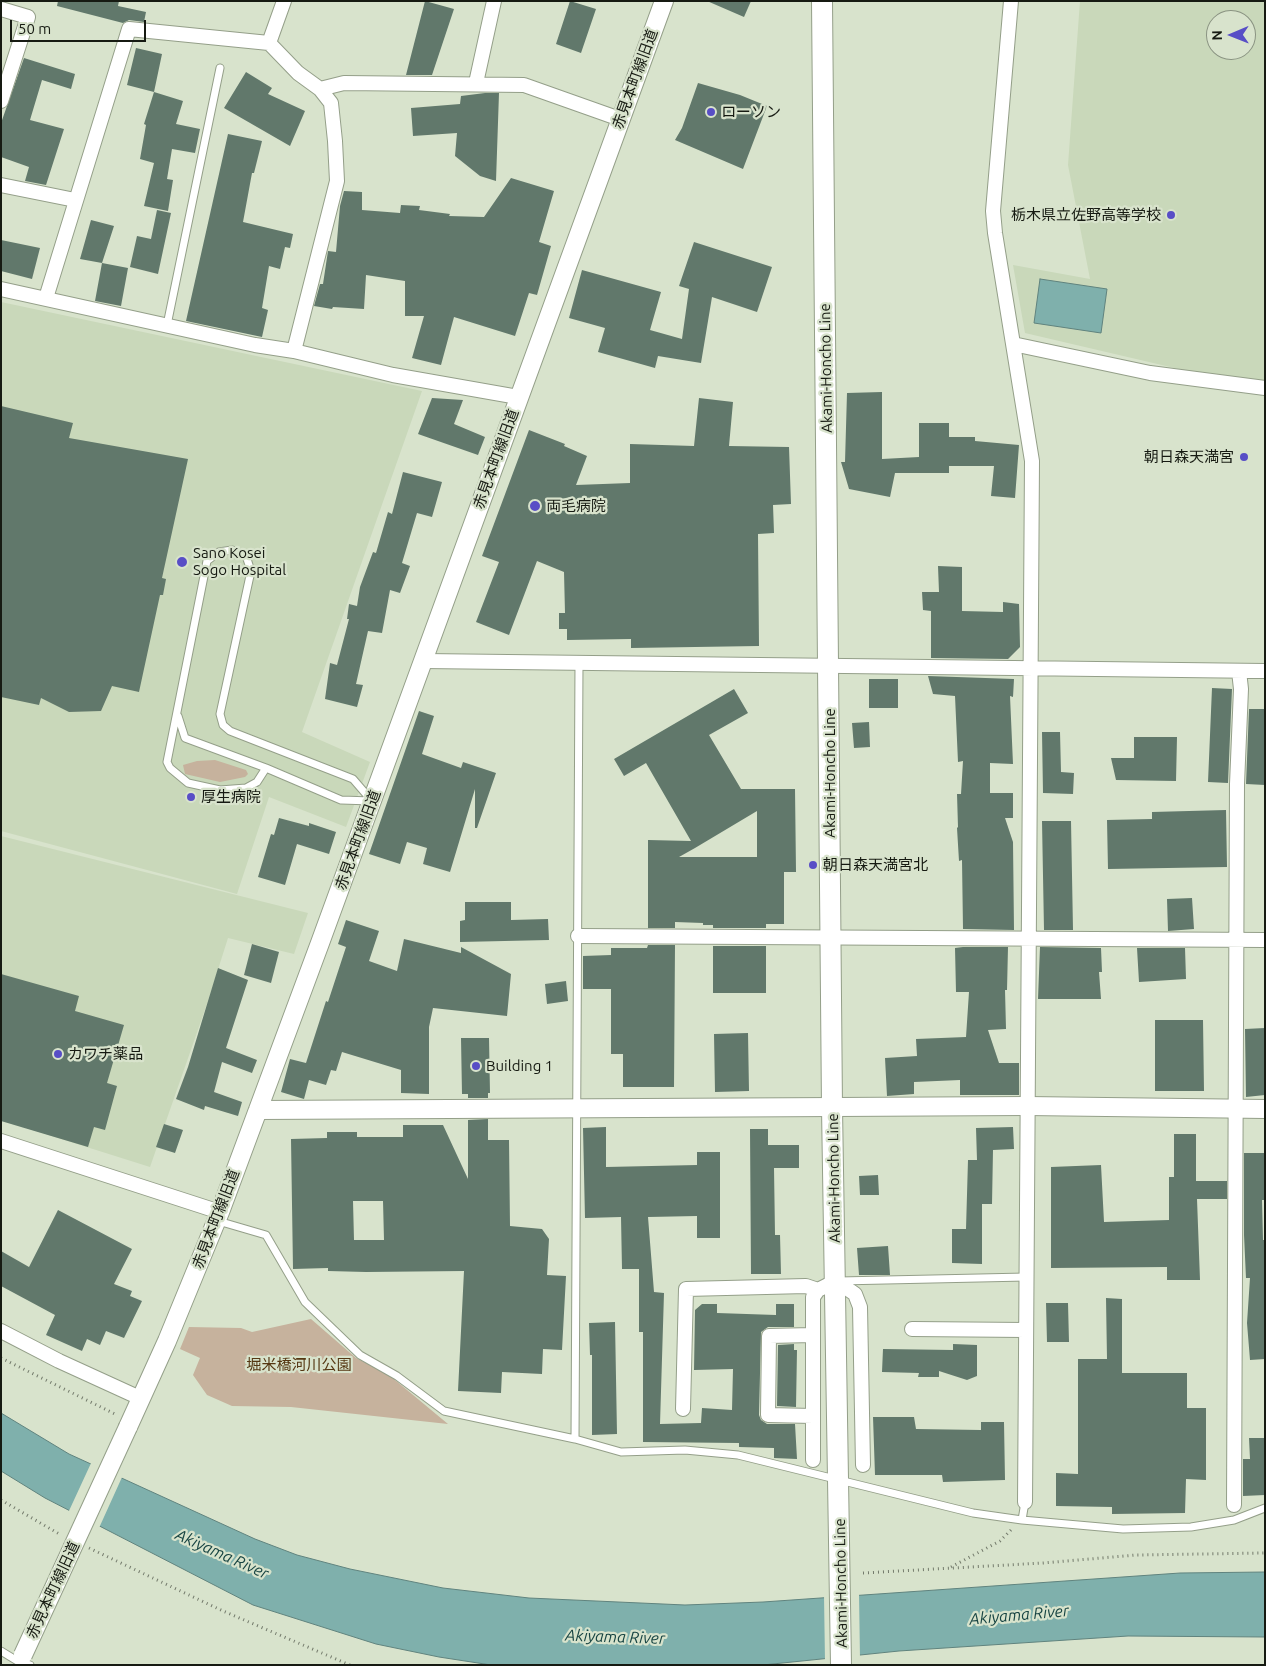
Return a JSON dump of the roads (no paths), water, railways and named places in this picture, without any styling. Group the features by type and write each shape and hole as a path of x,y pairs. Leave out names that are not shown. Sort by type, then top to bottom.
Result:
{"main road":[{"name":"Akami-Honcho Line","path":"822,1 830,665 832,1108 841,1665"}],"street":[{"path":"269,43 284,1"},
{"path":"476,83 494,1"},
{"name":"赤見本町線旧道","path":"22,1661 167,1340 218,1216 424,661 518,397 664,1"},
{"path":"1011,1 993,211 1032,460 1025,1502"},
{"path":"1,9 28,17 1,101"},
{"path":"46,298 128,29 269,43 298,73 320,89 331,103 337,181 322,250 294,351"},
{"path":"320,89 344,83 524,85 620,119"},
{"path":"1,185 75,200"},
{"path":"1,289 255,345 294,351 392,375 518,397"},
{"path":"1013,344 1150,373 1265,388"},
{"path":"424,661 1265,671"},
{"path":"1234,1505 1237,784 1241,689 1239,671"},
{"path":"578,936 1265,940"},
{"path":"258,1110 1027,1106 1265,1109"},
{"path":"1,1141 218,1216"},
{"path":"813,1460 813,1297 818,1290 836,1281 855,1294 860,1307 863,1465"},
{"path":"683,1408 686,1289 806,1286 818,1290"},
{"path":"912,1329 1026,1330"},
{"path":"1,1331 59,1361 140,1398"},
{"path":"812,1335 769,1336 768,1415 813,1416"}],"lane":[{"path":"167,325 220,68"},
{"path":"266,768 257,782 246,788 220,790 188,783 178,777 167,762 207,561 219,552 232,550 246,556 251,571 220,714 222,725 230,731 353,779 372,801"},
{"path":"575,1439 579,664"},
{"path":"178,714 185,738 266,768 341,800 372,801"},
{"path":"218,1216 266,1235 305,1302 360,1354 397,1376 444,1411 575,1439 621,1452 685,1450 738,1454 839,1481 972,1512 1022,1520 1123,1529 1191,1527 1234,1520 1265,1508"},
{"path":"836,1281 1026,1277"},
{"path":"1022,1520 1025,1502"},
{"path":"1234,1505 1234,1520"},
{"path":"1,1651 22,1661"}],"water":[{"path":"1040,279 1107,289 1101,333 1034,323"},
{"name":"Akiyama River","path":"1,1413 69,1454 255,1539 297,1555 350,1569 443,1588 529,1598 685,1605 763,1602 1180,1573 1265,1572 1265,1637 1128,1636 899,1651 763,1665 491,1665 439,1657 376,1644 253,1605 45,1498 1,1471"}],"place":[{"name":"ローソン","path":"711,112"},
{"name":"栃木県立佐野高等学校","path":"1171,215"},
{"name":"朝日森天満宮","path":"1244,457"},
{"name":"両毛病院","path":"535,506"},
{"name":"Sano Kosei Sogo Hospital","path":"182,562"},
{"name":"厚生病院","path":"191,797"},
{"name":"朝日森天満宮北","path":"813,865"},
{"name":"カワチ薬品","path":"58,1054"},
{"name":"Building 1","path":"476,1066"}],"park label":[{"name":"堀米橋河川公園","path":"299,1365"}]}
